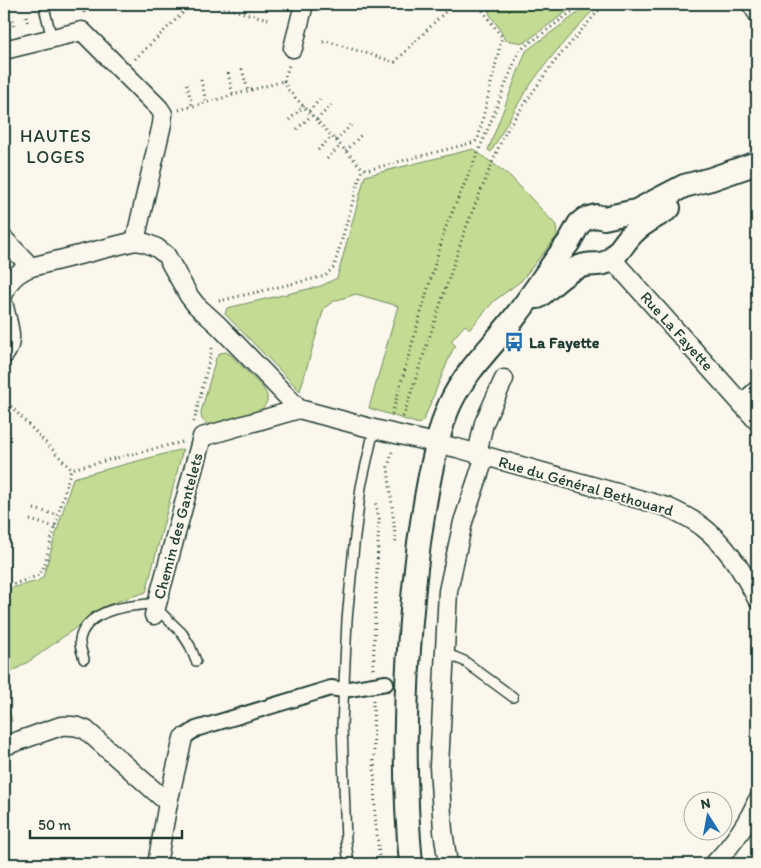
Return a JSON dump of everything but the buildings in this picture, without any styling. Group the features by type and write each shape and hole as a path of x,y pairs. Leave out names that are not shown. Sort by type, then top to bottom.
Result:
{"street":[{"path":"293,48 304,4"},
{"path":"4,50 82,31 164,114 135,241"},
{"path":"604,218 636,210 684,186 757,163"},
{"path":"518,313 567,274 582,266 608,257 636,229 711,179"},
{"path":"411,864 406,757 408,664 414,585 422,520 428,481 440,429 457,391 518,313 579,224 585,219 596,216 604,218 611,221 618,230 620,237 608,257"},
{"path":"573,234 573,246 576,253 582,259 608,257"},
{"path":"4,239 31,267"},
{"path":"4,294 12,278 20,271 31,267 135,241 157,248 166,256 196,305 300,409 202,437"},
{"name":"Rue La Fayette","path":"608,257 757,421"},
{"path":"4,306 11,338 8,350 4,355"},
{"path":"448,864 443,831 439,766 448,591 463,522 481,455 484,423 504,379"},
{"path":"742,404 757,390"},
{"name":"Rue du Général Bethouard","path":"300,409 374,429 437,443 667,507 686,516 704,528 719,542 750,584 757,599"},
{"name":"Chemin des Gantelets","path":"156,609 202,437"},
{"path":"157,864 168,803 183,738 196,729 331,688 343,690 386,683"},
{"path":"4,746 62,726 71,725 79,727 86,730 168,803"},
{"path":"714,864 730,847 751,816 757,800"}],"lane":[{"path":"746,4 757,21"},
{"path":"45,11 52,39"},
{"path":"349,864 346,842 342,726 346,620 361,488 374,429"},
{"path":"84,659 80,636 92,619 105,612 128,606 156,609 182,633 196,661"},
{"path":"445,653 464,661 513,696"}],"path":[{"path":"123,72 192,4"},
{"path":"210,4 268,19"},
{"path":"164,114 284,81 288,90 362,168 367,170 475,142 478,139 502,37 483,11 482,4"},
{"path":"323,42 326,41 395,62 452,5"},
{"path":"26,16 29,28"},
{"path":"12,20 15,32"},
{"path":"242,69 248,91"},
{"path":"228,73 234,95"},
{"path":"201,80 206,102"},
{"path":"187,84 192,106"},
{"path":"308,111 322,97"},
{"path":"316,120 331,105"},
{"path":"289,120 304,106"},
{"path":"297,129 312,115"},
{"path":"336,140 351,125"},
{"path":"346,151 361,135"},
{"path":"318,150 332,136"},
{"path":"327,159 341,145"},
{"path":"196,305 226,300 325,276 334,267 362,168"},
{"path":"71,470 202,437 194,421 218,325"},
{"path":"4,399 71,470"},
{"path":"4,587 39,575 44,566 71,470"},
{"path":"34,509 58,515"},
{"path":"30,520 55,527"}],"green space":[{"path":"493,4 577,4 524,43 505,40 490,15 488,8"},
{"path":"590,4 599,4 553,55 532,82 491,152 488,150 526,51"},
{"path":"473,149 510,176 556,225 557,236 521,281 494,301 470,329 465,325 451,341 456,346 452,351 424,419 419,424 369,408 398,306 356,294 334,301 324,308 300,391 225,314 227,308 321,286 337,278 365,176"},
{"path":"226,352 263,388 267,395 267,402 257,413 210,425 203,420 201,412 216,358 220,353"},
{"path":"183,449 146,592 107,605 34,658 4,677 4,590 38,581 43,577 73,478"},
{"path":"4,694 12,721 4,724"}],"place":[{"name":"La Fayette","path":"514,342"}],"district":[{"name":"HAUTES LOGES","path":"56,146"}]}
